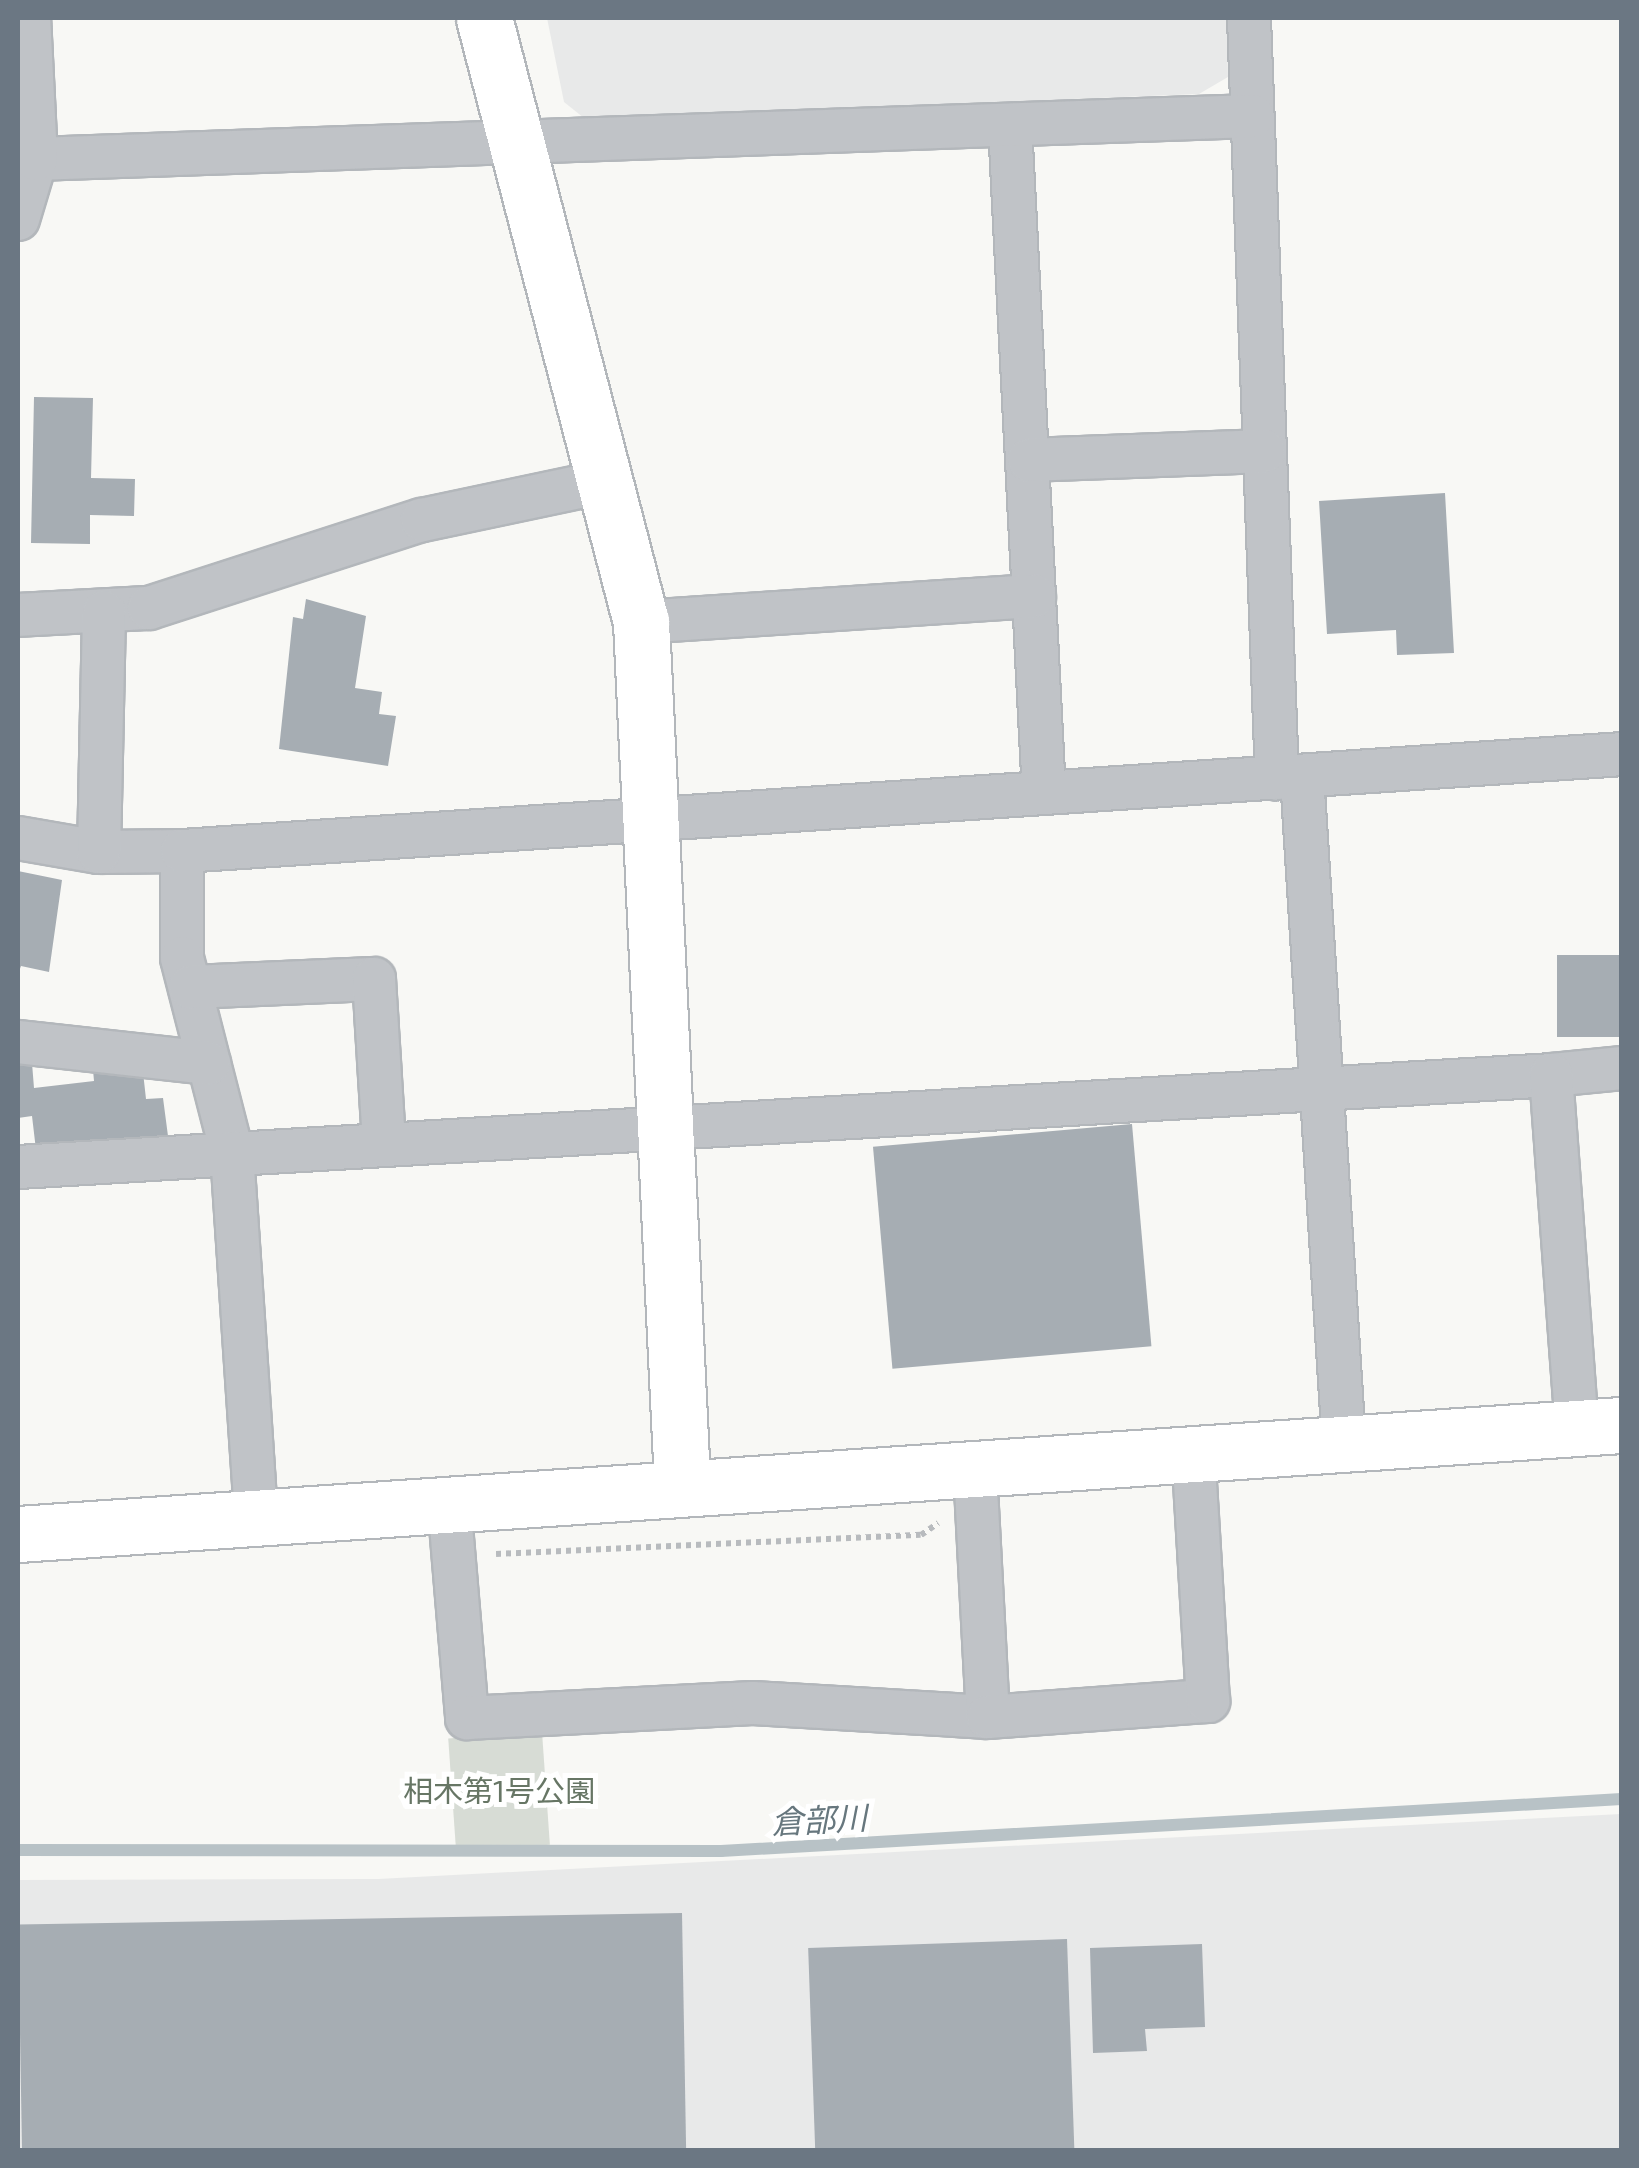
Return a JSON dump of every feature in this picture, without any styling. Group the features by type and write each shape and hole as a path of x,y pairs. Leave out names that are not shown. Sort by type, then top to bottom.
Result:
{"street":[{"path":"18,219 27,152 29,18"},
{"path":"484,18 512,142 611,480 641,622 682,1482"},
{"path":"1249,18 1264,451 1344,1443"},
{"path":"27,152 512,142 1252,116"},
{"path":"1010,125 1044,793"},
{"path":"1029,460 1264,451"},
{"path":"18,615 149,608 422,520 611,480"},
{"path":"641,622 1034,596"},
{"path":"98,852 104,612"},
{"path":"18,838 98,852 182,851 1622,754"},
{"path":"182,851 190,987 232,1153 256,1518"},
{"path":"190,987 374,980 384,1144"},
{"path":"18,1042 209,1062"},
{"path":"18,1167 1622,1068"},
{"path":"18,1534 256,1518 451,1522 682,1482 975,1482 1193,1452 1599,1427 1551,1075"},
{"path":"451,1522 467,1718 753,1703 988,1717 1208,1701 1193,1452"},
{"path":"975,1482 988,1717"}],"path":[{"path":"451,1522 508,1558 921,1535 975,1482"}],"shaded area":[{"path":"547,18 1227,18 1228,77 1199,94 584,118 564,102"},
{"path":"1621,1814 1621,2150 18,2150 18,1880 378,1879"}],"green space":[{"name":"相木第1号公園","path":"542,1732 550,1845 456,1851 448,1739"}],"building":[{"path":"34,397 93,398 91,478 135,479 134,516 90,515 90,544 31,543"},
{"path":"1445,493 1454,653 1397,655 1396,630 1327,634 1319,501"},
{"path":"306,599 366,616 355,688 382,692 379,714 396,716 388,766 279,749 293,617 303,619"},
{"path":"18,871 62,880 49,972 21,966 18,974"},
{"path":"1557,955 1622,955 1622,1037 1557,1037"},
{"path":"32,1063 34,1088 94,1081 93,1070 143,1072 146,1099 163,1098 168,1136 36,1150 32,1116 18,1118 18,1065"},
{"path":"1132,1124 1151,1346 892,1369 873,1147"},
{"path":"682,1913 686,2150 22,2150 18,1925"},
{"path":"1067,1939 1074,2150 815,2150 808,1948"},
{"path":"1202,1944 1205,2027 1145,2029 1147,2051 1093,2053 1090,1948"}],"waterway":[{"name":"倉部川","path":"18,1850 721,1851 1622,1799"}]}
